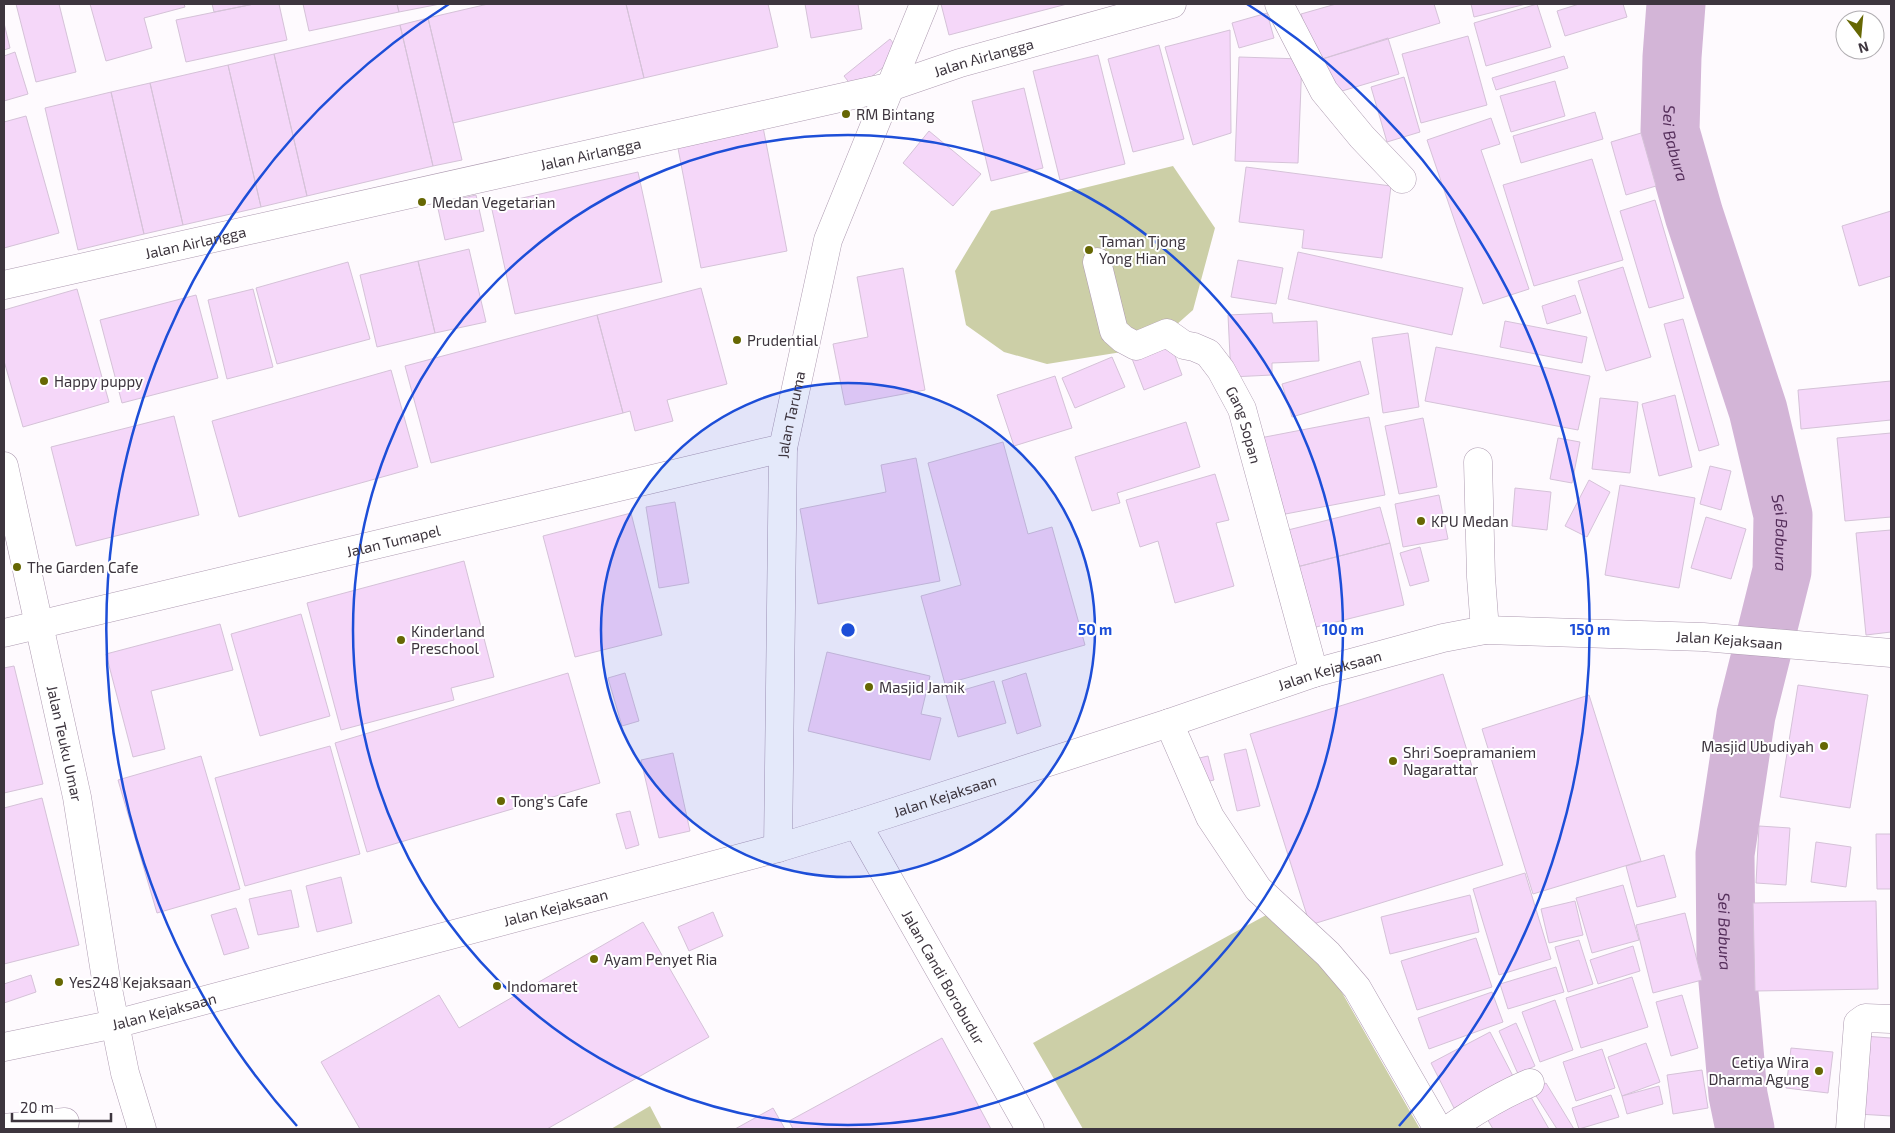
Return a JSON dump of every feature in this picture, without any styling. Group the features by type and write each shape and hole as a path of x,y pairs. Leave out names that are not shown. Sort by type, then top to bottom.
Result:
{"street":[{"name":"Jalan Taruma","path":"778,848 783,448 828,240 924,4"},
{"name":"Jalan Airlangga","path":"4,285 892,86 960,63 1172,4"},
{"path":"1279,4 1324,90 1362,137 1402,179"},
{"name":"Gang Sopan","path":"1097,262 1114,331 1123,339 1136,346 1167,333 1184,345 1208,353 1221,370 1242,409 1314,674"},
{"name":"Jalan Tumapel","path":"4,633 783,448"},
{"path":"1478,462 1481,577 1485,630"},
{"name":"Jalan Teuku Umar","path":"4,466 77,797 106,979 125,1073 142,1129"},
{"name":"Jalan Kejaksaan","path":"4,1047 115,1024 778,848 858,824 1314,674 1443,638 1485,630 1703,637 1891,653"},
{"path":"1168,723 1210,816 1258,889 1328,954 1357,988 1438,1129"},
{"name":"Jalan Candi Borobudur","path":"858,824 1030,1129"},
{"path":"1850,1129 1858,1023 1865,1018 1891,1019"},
{"path":"1448,1129 1504,1094 1530,1082"},
{"path":"4,1128 65,1122"}],"green space":[{"name":"Taman Tjong Yong Hian","path":"1173,166 1215,228 1193,310 1167,333 1128,351 1047,364 1004,352 966,325 955,271 991,211"},
{"path":"1268,914 1320,954 1420,1129 1083,1129 1033,1043"},
{"path":"650,1106 662,1129 611,1129"}],"building":[{"path":"16,4 59,4 76,72 36,82"},
{"path":"90,4 184,4 185,7 144,18 152,48 106,61"},
{"path":"212,4 254,4 214,12"},
{"path":"254,4 279,4 287,40 186,62 176,20"},
{"path":"303,4 397,4 399,12 309,31"},
{"path":"397,4 440,4 399,12"},
{"path":"488,4 626,4 644,78 453,123 428,18"},
{"path":"626,4 768,4 778,47 644,78"},
{"path":"805,4 858,4 862,29 811,38"},
{"path":"941,4 1067,4 949,35"},
{"path":"1336,4 1434,4 1440,23 1316,61 1301,14"},
{"path":"1471,4 1526,4 1474,17"},
{"path":"1537,4 1551,47 1486,66 1474,23"},
{"path":"1579,4 1623,4 1627,17 1565,36 1557,11"},
{"path":"1267,13 1274,38 1239,48 1232,23"},
{"path":"428,18 462,160 433,166 400,25"},
{"path":"4,23 10,48 4,50"},
{"path":"400,25 433,166 307,196 274,54"},
{"path":"1230,30 1231,133 1193,145 1165,47"},
{"path":"1468,36 1487,105 1421,123 1402,54"},
{"path":"1388,38 1399,74 1332,94 1322,59"},
{"path":"890,39 901,53 855,90 844,76"},
{"path":"1159,45 1184,139 1133,152 1108,59"},
{"path":"15,52 28,94 4,101 4,56"},
{"path":"274,54 307,196 261,207 228,65"},
{"path":"1098,55 1125,164 1060,180 1033,71"},
{"path":"1564,56 1568,68 1496,90 1492,78"},
{"path":"1239,57 1302,59 1298,163 1235,161"},
{"path":"228,65 261,207 183,225 150,83"},
{"path":"1404,77 1420,132 1387,142 1371,87"},
{"path":"1555,81 1565,116 1511,132 1500,96"},
{"path":"150,83 183,225 144,234 111,92"},
{"path":"1024,88 1043,168 991,181 972,101"},
{"path":"111,92 144,234 78,250 45,108"},
{"path":"1595,112 1603,139 1521,163 1513,136"},
{"path":"26,116 59,233 4,248 4,122"},
{"path":"1491,118 1500,144 1481,150 1529,289 1483,304 1427,140"},
{"path":"763,127 787,251 701,268 677,143"},
{"path":"929,131 981,174 953,206 903,163"},
{"path":"1641,133 1656,186 1626,195 1611,142"},
{"path":"1592,159 1623,260 1534,286 1503,185"},
{"path":"1246,167 1391,186 1382,258 1302,248 1304,230 1239,222"},
{"path":"638,172 662,282 515,314 491,205"},
{"path":"476,195 484,231 445,240 437,204"},
{"path":"1655,200 1684,298 1649,308 1620,211"},
{"path":"1891,211 1891,276 1859,286 1842,226"},
{"path":"469,249 486,322 435,333 418,261"},
{"path":"1298,252 1463,288 1452,335 1288,299"},
{"path":"1238,260 1283,268 1276,304 1231,297"},
{"path":"418,261 435,333 377,347 360,275"},
{"path":"348,262 370,339 277,364 256,288"},
{"path":"1623,267 1651,357 1606,371 1578,281"},
{"path":"903,268 925,390 845,405 833,344 868,337 857,277"},
{"path":"701,288 727,384 667,400 673,421 635,431 630,411 623,413 597,315"},
{"path":"77,289 109,402 23,427 4,361 4,310"},
{"path":"253,289 273,367 227,379 208,300"},
{"path":"196,295 218,378 122,403 100,320"},
{"path":"1575,295 1581,313 1547,324 1542,306"},
{"path":"1272,313 1273,323 1317,321 1319,361 1272,363 1272,375 1231,377 1228,315"},
{"path":"597,315 623,413 431,463 405,366"},
{"path":"1683,319 1719,445 1699,451 1664,324"},
{"path":"1505,321 1587,337 1582,363 1500,347"},
{"path":"1408,333 1419,407 1383,413 1372,338"},
{"path":"1170,342 1182,375 1144,390 1131,356"},
{"path":"1436,347 1590,376 1578,430 1425,401"},
{"path":"1112,357 1125,387 1075,408 1062,378"},
{"path":"1360,361 1369,394 1292,417 1282,384"},
{"path":"391,370 418,467 239,517 212,421"},
{"path":"1055,376 1072,428 1014,446 997,395"},
{"path":"1891,381 1891,420 1801,429 1798,390"},
{"path":"1675,395 1692,467 1659,476 1642,404"},
{"path":"1600,398 1638,402 1630,473 1592,469"},
{"path":"174,416 199,515 76,546 51,447"},
{"path":"1369,417 1385,495 1275,516 1260,438"},
{"path":"1423,418 1437,487 1399,494 1385,426"},
{"path":"1186,422 1200,467 1117,493 1120,503 1092,511 1075,457"},
{"path":"1891,433 1891,517 1845,521 1837,438"},
{"path":"1558,438 1580,442 1572,483 1550,479"},
{"path":"1003,442 1028,534 1052,527 1085,645 945,684 921,596 961,585 928,463"},
{"path":"916,458 940,581 818,604 800,509 886,492 881,465"},
{"path":"1710,466 1731,471 1721,510 1700,504"},
{"path":"1215,474 1229,520 1216,523 1234,586 1175,603 1158,541 1140,547 1126,500"},
{"path":"1589,480 1610,492 1587,537 1565,526"},
{"path":"1620,485 1695,498 1679,588 1605,575"},
{"path":"1515,488 1551,492 1547,530 1512,526"},
{"name":"KPU Medan","path":"1439,495 1448,539 1403,547 1395,504"},
{"path":"675,502 689,583 659,588 646,507"},
{"path":"1380,507 1390,543 1293,568 1284,531"},
{"path":"631,513 662,635 575,657 543,536"},
{"path":"1706,517 1746,529 1731,579 1691,568"},
{"path":"1891,530 1891,632 1866,635 1856,533"},
{"path":"1390,543 1404,605 1308,629 1293,568"},
{"path":"1420,547 1429,581 1410,586 1400,553"},
{"name":"Kinderland Preschool","path":"464,561 494,677 451,688 454,700 341,730 307,603"},
{"path":"301,614 330,716 260,736 231,634"},
{"path":"220,624 233,670 151,691 165,749 133,757 106,654"},
{"path":"827,652 930,676 921,714 941,718 930,760 808,731"},
{"path":"14,666 43,784 4,793 4,668"},
{"path":"568,673 600,783 367,852 335,743"},
{"path":"625,673 639,721 622,726 608,678"},
{"path":"1026,673 1041,726 1017,734 1002,681"},
{"path":"1443,674 1503,865 1310,925 1250,734"},
{"path":"994,681 1006,723 958,737 946,695"},
{"name":"Masjid Ubudiyah","path":"1798,685 1868,695 1850,808 1780,797"},
{"path":"1589,695 1641,861 1533,894 1482,729"},
{"path":"330,746 360,854 245,886 215,778"},
{"path":"1246,749 1260,806 1237,811 1224,754"},
{"path":"673,753 690,831 659,838 641,760"},
{"path":"201,756 240,889 157,913 118,780"},
{"path":"1208,756 1214,780 1201,783 1195,759"},
{"path":"42,798 79,945 4,964 4,808"},
{"path":"630,811 639,845 626,849 616,814"},
{"path":"1759,826 1790,828 1786,885 1756,883"},
{"path":"1876,834 1891,834 1891,889 1877,889"},
{"path":"1816,842 1851,847 1846,887 1811,882"},
{"path":"1664,855 1676,897 1637,907 1626,866"},
{"path":"1525,873 1551,959 1499,975 1473,889"},
{"path":"341,877 352,923 317,932 306,886"},
{"path":"1623,885 1639,940 1592,953 1576,898"},
{"path":"291,890 299,927 258,935 249,899"},
{"path":"1470,895 1479,932 1390,954 1381,917"},
{"path":"1575,901 1583,935 1549,943 1541,909"},
{"path":"1876,901 1878,989 1755,991 1753,903"},
{"path":"236,908 249,948 224,955 211,915"},
{"path":"713,912 723,936 689,951 678,927"},
{"path":"1685,913 1702,980 1653,993 1636,925"},
{"path":"643,922 709,1037 547,1129 360,1129 321,1062 439,995 459,1028"},
{"path":"1476,938 1492,987 1417,1010 1401,961"},
{"path":"1579,940 1593,984 1568,992 1555,947"},
{"path":"1633,946 1640,971 1598,984 1590,960"},
{"path":"1556,967 1564,992 1508,1009 1500,984"},
{"path":"31,975 36,992 4,1003 4,984"},
{"path":"1632,977 1648,1027 1581,1048 1566,998"},
{"path":"1492,992 1503,1022 1429,1049 1418,1018"},
{"path":"1682,995 1698,1048 1671,1056 1656,1002"},
{"path":"1555,1000 1573,1050 1540,1062 1522,1012"},
{"path":"1516,1023 1535,1066 1518,1074 1499,1031"},
{"path":"1490,1032 1514,1078 1454,1108 1431,1063"},
{"path":"1863,1036 1891,1038 1891,1116 1858,1114"},
{"path":"942,1038 991,1129 793,1129 789,1121"},
{"path":"1646,1043 1660,1082 1622,1096 1608,1057"},
{"path":"1791,1048 1833,1052 1828,1093 1786,1088"},
{"path":"1602,1049 1615,1088 1576,1101 1563,1062"},
{"path":"1702,1070 1708,1108 1673,1114 1667,1075"},
{"path":"1546,1083 1574,1129 1557,1129 1533,1091"},
{"path":"1659,1086 1663,1104 1627,1114 1622,1096"},
{"path":"1528,1092 1549,1129 1493,1129 1486,1117"},
{"path":"1611,1095 1619,1117 1579,1129 1572,1108"},
{"path":"773,1108 785,1129 735,1129"}],"waterway":[{"name":"Sei Babura","path":"1676,4 1670,131 1694,215 1758,410 1783,515 1782,571 1746,715 1725,854 1726,959 1738,1095 1745,1129"}],"place":[{"name":"RM Bintang","path":"846,114"},
{"name":"Medan Vegetarian","path":"422,202"},
{"name":"Taman Tjong Yong Hian","path":"1089,250"},
{"name":"Prudential","path":"737,340"},
{"name":"Happy puppy","path":"44,381"},
{"name":"KPU Medan","path":"1421,521"},
{"name":"The Garden Cafe","path":"17,567"},
{"name":"Kinderland Preschool","path":"401,640"},
{"name":"Masjid Jamik","path":"869,687"},
{"name":"Masjid Ubudiyah","path":"1824,746"},
{"name":"Shri Soepramaniem Nagarattar","path":"1393,761"},
{"name":"Tong's Cafe","path":"501,801"},
{"name":"Ayam Penyet Ria","path":"594,959"},
{"name":"Yes248 Kejaksaan","path":"59,982"},
{"name":"Indomaret","path":"497,986"},
{"name":"Cetiya Wira Dharma Agung","path":"1819,1071"}]}
